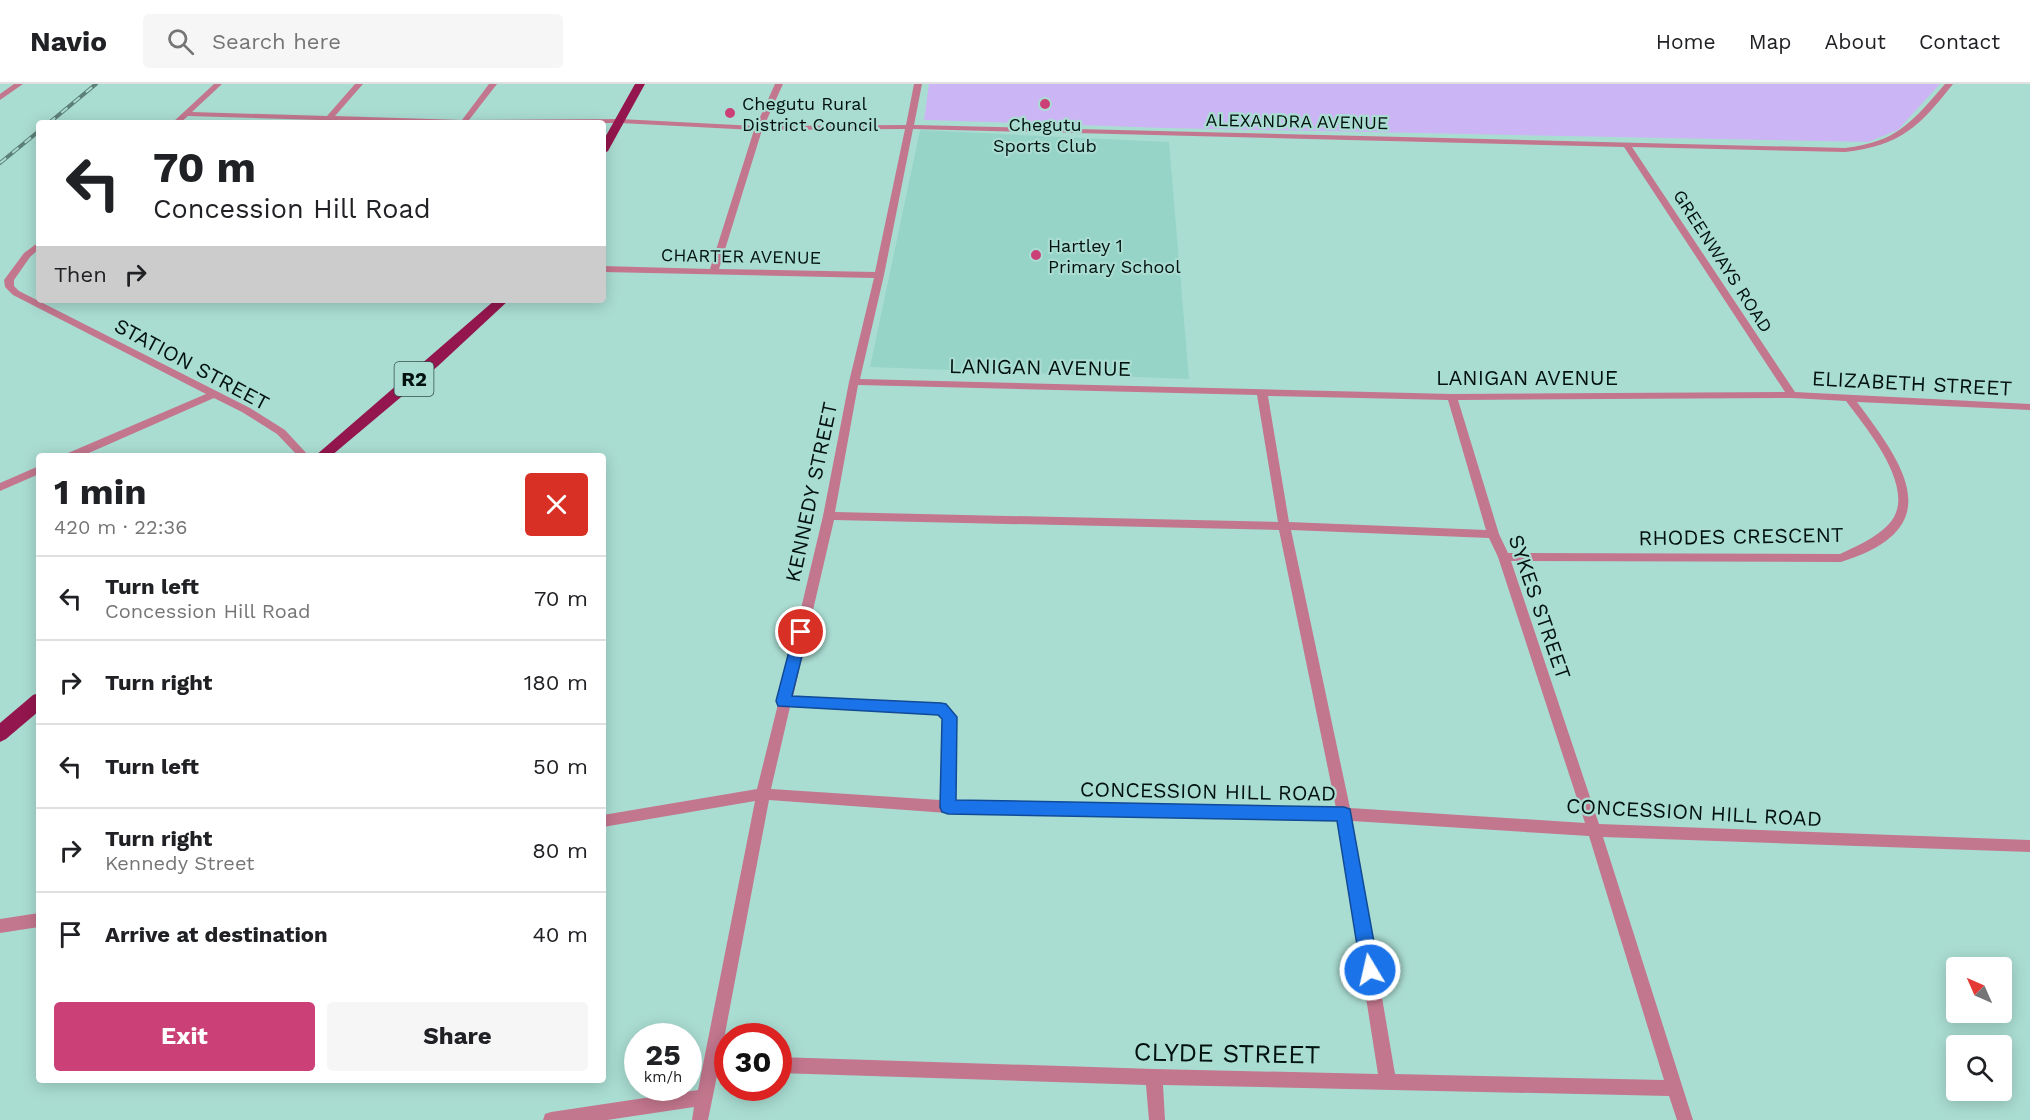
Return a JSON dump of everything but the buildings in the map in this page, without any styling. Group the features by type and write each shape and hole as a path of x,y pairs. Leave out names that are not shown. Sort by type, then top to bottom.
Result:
{"highway":[{"path":"606,146 640,84"},
{"name":"R2","path":"326,453 433,363 500,303"},
{"path":"0,734 36,703"}],"street":[{"path":"0,98 19,84"},
{"path":"179,120 218,84"},
{"path":"326,120 359,84"},
{"path":"465,120 493,84"},
{"path":"713,272 759,128 778,84"},
{"name":"KENNEDY STREET","path":"726,1023 763,794 783,701 829,516 854,381 879,275 918,84"},
{"name":"ALEXANDRA AVENUE","path":"606,121 759,128 909,128 1845,150 1872,148 1905,133 1949,84"},
{"name":"ALEXANDRA AVENUE","path":"185,114 326,120"},
{"name":"GREENWAYS ROAD","path":"1626,144 1792,395"},
{"name":"STATION STREET","path":"36,248 27,255 9,280 10,287 16,293 246,410 280,432 301,453"},
{"path":"27,255 36,255"},
{"name":"CHARTER AVENUE","path":"606,269 879,275"},
{"name":"LANIGAN AVENUE","path":"854,381 1452,397 1792,395"},
{"path":"1262,392 1284,526 1344,814 1388,1082"},
{"path":"79,453 215,394"},
{"name":"ELIZABETH STREET","path":"1792,395 2030,406"},
{"name":"SYKES STREET","path":"1452,397 1494,534 1504,557 1594,830 1685,1120"},
{"name":"RHODES CRESCENT","path":"1504,557 1841,558 1866,549 1900,520 1905,498 1900,474 1887,450 1849,398"},
{"path":"0,487 36,471"},
{"path":"829,516 1284,526 1494,534"},
{"path":"783,701 941,709 950,717 948,807"},
{"name":"CONCESSION HILL ROAD","path":"606,821 763,794 948,807 1344,814 1594,830 2030,846"},
{"path":"0,926 36,920"},
{"name":"CLYDE STREET","path":"792,1065 1154,1077 1674,1088"},
{"name":"KENNEDY STREET","path":"700,1120 705,1097 714,1077"},
{"path":"1154,1077 1157,1120"},
{"path":"551,1120 705,1097"}],"shaded area":[{"path":"929,84 1940,84 1898,130 1868,142 1165,128 924,120"},
{"name":"Hartley 1 Primary School","path":"920,130 1169,142 1189,379 870,367"}],"railway":[{"path":"53,120 96,84"},
{"path":"0,163 36,133"}],"place":[{"name":"Chegutu Sports Club","path":"1045,104"},
{"name":"Chegutu Rural District Council","path":"730,113"},
{"name":"Hartley 1 Primary School","path":"1036,255"}],"route":[{"path":"801,632 783,701 941,709 950,717 948,807 1344,814 1370,970"}]}
